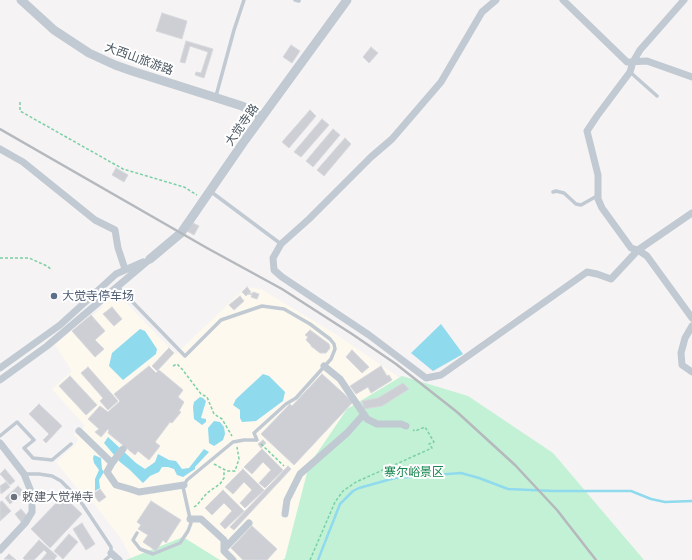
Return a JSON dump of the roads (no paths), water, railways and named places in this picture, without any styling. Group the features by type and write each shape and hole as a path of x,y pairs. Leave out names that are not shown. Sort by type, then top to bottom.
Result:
{"street":[{"name":"大西山旅游路","path":"21,0 54,30 89,53 115,65 242,106 262,117"},
{"name":"大觉寺路","path":"0,380 47,346 181,233 262,117 347,0"},
{"path":"496,0 482,12 441,82 392,139 371,157 309,219 281,244 273,258 274,270 282,277 369,335 426,378 441,375 587,272 610,279 638,250 692,213"},
{"path":"563,0 627,62 646,61 692,77"},
{"path":"684,0 640,50 633,62 630,72 587,131 598,175 597,196 602,208 631,248 638,250 647,256 692,318"},
{"path":"0,150 23,162 95,220 115,230 118,248 125,270"},
{"name":"大觉寺路","path":"0,368 60,324 116,274 150,259"},
{"path":"692,326 685,338 681,352 682,365 692,372"},
{"path":"324,366 340,379 367,419 377,424 401,424 406,426"},
{"path":"285,514 287,500 300,474 347,433 364,414"},
{"path":"79,431 112,464"},
{"path":"0,444 24,474 32,494 32,512 26,522 0,550"},
{"path":"123,449 107,472 116,485 139,492 184,485"},
{"path":"190,519 202,519 224,540 224,551 233,560"},
{"path":"224,548 249,523"},
{"path":"111,553 119,560"}],"lane":[{"path":"216,97 234,30 244,0"},
{"path":"630,72 657,96"},
{"path":"210,191 281,244"},
{"path":"553,192 556,191 564,194 576,204 582,205 597,196"},
{"path":"118,287 185,356 221,320 262,306 284,309 330,339 334,344 335,349 331,359 296,398 286,404 254,433 257,440 235,442 228,446 187,480 183,487 191,523 188,531 180,543 153,554 140,549 133,540 137,533"},
{"path":"0,436 17,422 34,440 24,448 33,458 52,460 71,444"},
{"path":"24,474 52,476 61,481 83,504 110,547 111,555 105,560"}],"water":[{"path":"441,324 463,354 433,371 411,353"},
{"path":"140,329 145,331 157,349 156,354 123,380 109,366 112,353"},
{"path":"263,374 269,376 285,392 283,401 256,421 242,422 240,418 240,410 233,405 236,399"},
{"path":"200,397 206,401 201,418 206,419 206,422 202,425 194,419 193,407 194,402"},
{"path":"214,421 220,422 224,427 225,434 223,440 214,446 209,443 208,428"},
{"path":"108,437 136,463 145,469 155,462 158,454 169,460 176,461 182,469 189,468 204,449 209,452 195,467 195,469 183,477 177,475 174,469 162,467 159,472 150,476 143,483 120,462 104,443"},
{"path":"94,455 101,458 102,469 104,472 99,480 100,488 95,491 95,479 99,470 94,463"}],"waterway":[{"path":"318,560 340,504 353,491 359,488 395,478 461,473 508,489 553,491 631,491 651,499 665,502 692,501"}],"railway":[{"path":"0,129 207,248 282,289 396,364 457,412 515,465 557,510 596,560"}],"place":[{"name":"大觉寺停车场","path":"54,296"},
{"name":"敕建大觉禅寺","path":"14,497"}],"park label":[{"name":"寨尔峪景区","path":"414,472"}]}
